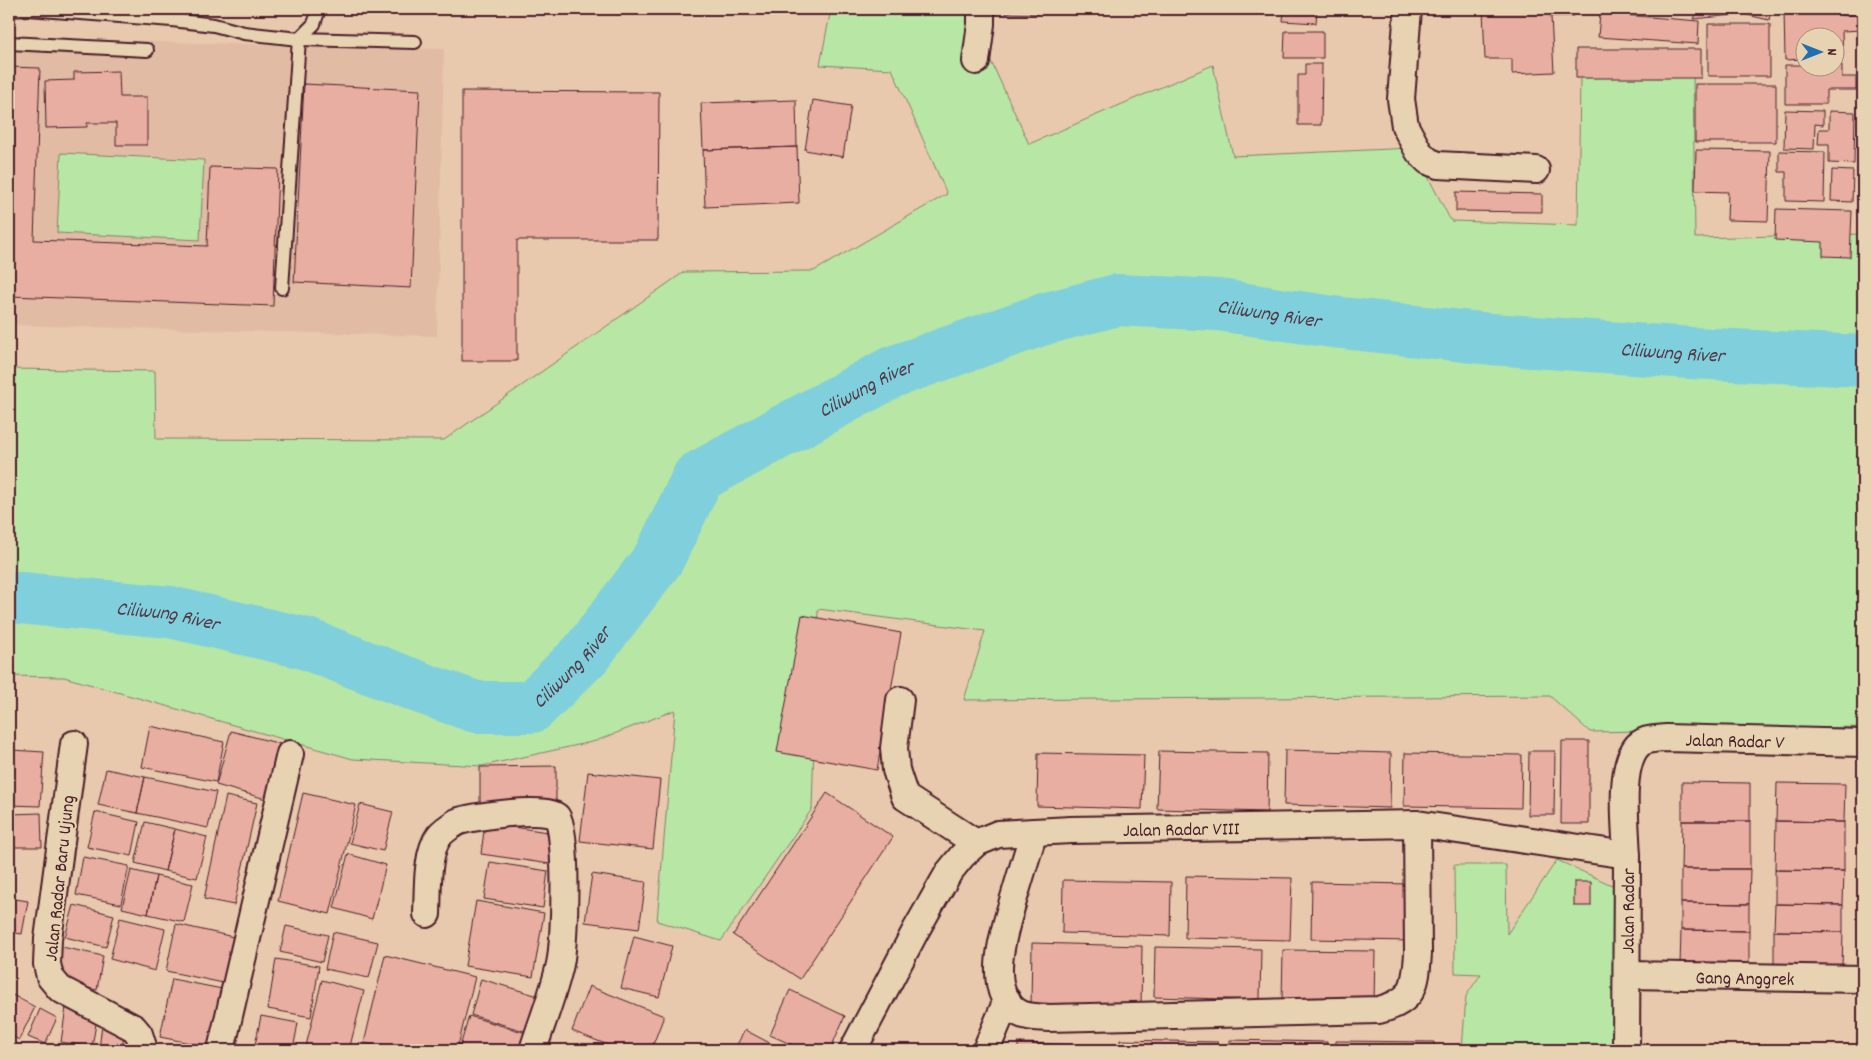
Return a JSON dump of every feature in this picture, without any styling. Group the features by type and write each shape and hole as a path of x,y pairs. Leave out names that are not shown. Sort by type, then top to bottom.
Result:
{"street":[{"path":"976,61 981,9"},
{"path":"1408,9 1401,99 1405,126 1419,152 1428,162 1438,165 1536,170"},
{"path":"900,700 894,748 896,770 905,797 976,843"},
{"name":"Jalan Radar V","path":"1628,772 1630,760 1636,747 1645,740 1653,739 1863,743"},
{"name":"Jalan Radar Baru Ujung","path":"74,744 46,964 50,977 60,988 127,1023 139,1034 144,1050"},
{"path":"221,1050 290,754"},
{"name":"Jalan Radar","path":"1626,1050 1627,856 1625,793 1628,772"},
{"path":"427,914 432,852 440,835 450,827 457,822 470,818 527,812 548,812 557,817 562,832 564,888 561,963 533,1050"},
{"path":"1034,832 1001,946 999,968 1003,993 1018,1012 1026,1016 1049,1018 1379,1010 1399,1004 1413,988 1417,972 1417,824"},
{"name":"Jalan Radar VIII","path":"853,1050 937,891 962,856 976,843 998,834 1417,824 1627,856"},
{"name":"Gang Anggrek","path":"1626,975 1863,979"},
{"path":"986,1050 1007,1000"}],"lane":[{"path":"9,10 28,9 172,20 214,26 244,33 299,39 415,42"},
{"path":"282,288 299,39 314,24 319,9"},
{"path":"9,43 147,50"}],"shaded area":[{"path":"9,38 444,49 437,336 9,325"}],"green space":[{"path":"831,9 973,9 973,22 1029,144 1213,65 1233,156 1413,148 1451,221 1578,225 1580,76 1693,72 1695,238 1863,234 1863,727 1590,732 1550,696 964,700 985,631 818,609 812,809 721,941 657,921 675,710 596,741 482,766 353,759 64,677 9,676 9,369 155,371 156,439 444,440 684,272 814,271 947,194 892,69 820,65"},
{"path":"61,153 204,160 200,240 57,233"},
{"path":"1557,860 1616,887 1613,1050 1462,1050 1466,996 1481,974 1455,973 1454,865 1506,865 1507,934"}],"building":[{"path":"1005,9 1038,9 1038,14 1005,13"},
{"path":"1284,9 1317,9 1316,23 1283,21"},
{"path":"1483,9 1573,9 1573,16 1551,16 1554,72 1512,74 1512,59 1485,59"},
{"path":"1666,9 1689,9 1688,13"},
{"path":"1698,9 1771,9 1769,20 1743,14 1694,19"},
{"path":"1784,9 1841,9 1841,15 1863,15 1863,30 1794,28 1794,60 1785,60"},
{"path":"1600,13 1699,21 1698,44 1598,37"},
{"path":"1708,24 1770,24 1770,76 1708,76"},
{"path":"1285,31 1323,31 1323,58 1284,58"},
{"path":"1576,49 1701,49 1701,78 1576,78"},
{"path":"1305,64 1322,64 1321,125 1298,125 1298,75 1305,75"},
{"path":"1785,65 1794,65 1794,78 1856,77 1856,90 1826,90 1826,104 1785,104"},
{"path":"9,67 40,68 34,240 207,246 210,167 278,169 273,306 9,296"},
{"path":"119,71 120,97 147,97 147,145 116,145 116,123 87,123 87,127 46,128 45,81 74,80 74,72"},
{"path":"304,84 420,90 411,288 294,282"},
{"path":"1695,84 1776,84 1776,142 1695,142"},
{"path":"462,91 659,92 658,240 517,240 517,361 462,361"},
{"path":"796,100 797,147 703,150 701,103"},
{"path":"813,100 851,106 843,157 805,150"},
{"path":"1785,110 1823,111 1823,125 1815,124 1814,149 1784,148"},
{"path":"1829,111 1855,112 1854,164 1829,163 1829,144 1818,144 1819,129 1829,129"},
{"path":"797,147 799,203 705,207 703,150"},
{"path":"1696,150 1770,151 1768,221 1727,220 1728,192 1695,191"},
{"path":"1779,151 1825,152 1824,202 1786,201 1786,172 1779,172"},
{"path":"1832,170 1853,171 1852,202 1831,201"},
{"path":"1862,183 1863,218 1860,218"},
{"path":"1456,192 1542,194 1542,212 1456,211"},
{"path":"1776,209 1852,211 1850,257 1823,256 1823,242 1775,240"},
{"path":"802,615 901,633 877,770 777,752"},
{"path":"150,726 224,742 216,782 142,767"},
{"path":"231,731 281,744 266,799 216,785"},
{"path":"1562,741 1589,741 1589,824 1561,824"},
{"path":"12,750 44,752 40,806 9,805"},
{"path":"1285,750 1391,753 1390,808 1284,805"},
{"path":"1159,751 1268,753 1267,812 1157,809"},
{"path":"1529,751 1555,751 1554,815 1528,815"},
{"path":"1038,753 1144,755 1142,809 1037,806"},
{"path":"1405,753 1522,755 1521,808 1404,806"},
{"path":"556,766 556,807 480,808 480,767"},
{"path":"106,769 145,777 137,813 98,805"},
{"path":"588,772 660,780 653,849 580,841"},
{"path":"145,777 216,792 208,828 137,813"},
{"path":"1682,782 1750,783 1750,821 1682,821"},
{"path":"1777,783 1845,784 1844,822 1776,821"},
{"path":"303,793 356,805 330,914 278,901"},
{"path":"827,793 893,837 800,979 733,935"},
{"path":"226,796 257,803 234,905 204,899"},
{"path":"360,804 393,812 383,851 350,843"},
{"path":"95,812 139,822 132,856 87,847"},
{"path":"41,813 42,847 9,847 9,814"},
{"path":"1682,821 1750,821 1750,869 1681,869"},
{"path":"1776,821 1844,822 1844,871 1775,870"},
{"path":"145,822 175,829 165,871 135,863"},
{"path":"485,823 555,833 550,864 481,854"},
{"path":"175,829 207,837 197,878 165,871"},
{"path":"348,854 386,865 372,919 334,908"},
{"path":"83,857 129,866 121,904 76,895"},
{"path":"490,862 548,871 543,908 484,899"},
{"path":"1681,869 1750,869 1749,904 1681,903"},
{"path":"131,870 156,876 148,914 122,908"},
{"path":"1775,870 1844,871 1843,905 1775,904"},
{"path":"592,874 646,882 639,929 585,922"},
{"path":"156,876 193,884 184,922 148,914"},
{"path":"1186,876 1292,878 1290,940 1185,938"},
{"path":"1063,880 1171,882 1170,936 1062,933"},
{"path":"1312,882 1410,884 1409,941 1311,939"},
{"path":"1574,882 1591,882 1591,906 1574,906"},
{"path":"9,898 28,901 22,934 9,932"},
{"path":"476,901 544,913 533,977 465,966"},
{"path":"1681,903 1749,904 1749,931 1681,930"},
{"path":"1775,904 1843,905 1843,932 1774,931"},
{"path":"74,905 114,915 106,947 65,937"},
{"path":"120,918 165,929 155,971 110,959"},
{"path":"176,924 238,938 228,984 166,971"},
{"path":"286,926 328,935 322,962 280,952"},
{"path":"1681,930 1749,931 1749,967 1680,966"},
{"path":"1774,931 1843,932 1842,968 1774,967"},
{"path":"333,932 378,942 369,978 325,969"},
{"path":"634,936 672,946 659,997 621,988"},
{"path":"1032,943 1142,946 1141,1007 1031,1005"},
{"path":"62,947 103,956 97,990 55,981"},
{"path":"1155,947 1261,949 1260,1000 1154,997"},
{"path":"1283,950 1375,951 1374,1003 1282,1001"},
{"path":"385,955 475,977 457,1050 394,1050 364,1043"},
{"path":"276,959 319,966 311,1017 268,1009"},
{"path":"172,979 227,990 215,1048 160,1037"},
{"path":"481,979 545,998 534,1034 471,1015"},
{"path":"322,980 364,991 349,1050 324,1050 306,1046"},
{"path":"589,986 664,1016 651,1050 621,1050 572,1031"},
{"path":"790,990 845,1016 830,1050 804,1050 770,1035"},
{"path":"9,993 35,1007 19,1040 9,1034"},
{"path":"66,1007 98,1012 92,1047 61,1042"},
{"path":"40,1009 57,1018 45,1044 28,1037"},
{"path":"261,1016 298,1023 293,1050 254,1050"},
{"path":"469,1016 533,1035 529,1050 459,1050"},
{"path":"102,1024 125,1027 122,1050 99,1050"},
{"path":"745,1030 783,1050 734,1050"},
{"path":"1120,1040 1218,1042 1218,1050 1120,1050"},
{"path":"1230,1040 1327,1042 1326,1050 1230,1050"},
{"path":"1336,1041 1434,1042 1434,1050 1336,1050"},
{"path":"1018,1043 1111,1046 1111,1050 1018,1050"}],"waterway":[{"name":"Ciliwung River","path":"9,597 170,612 304,643 476,707 532,707 586,654 659,558 698,477 892,372 1044,319 1117,300 1219,305 1333,322 1491,339 1691,353 1863,361"}]}
